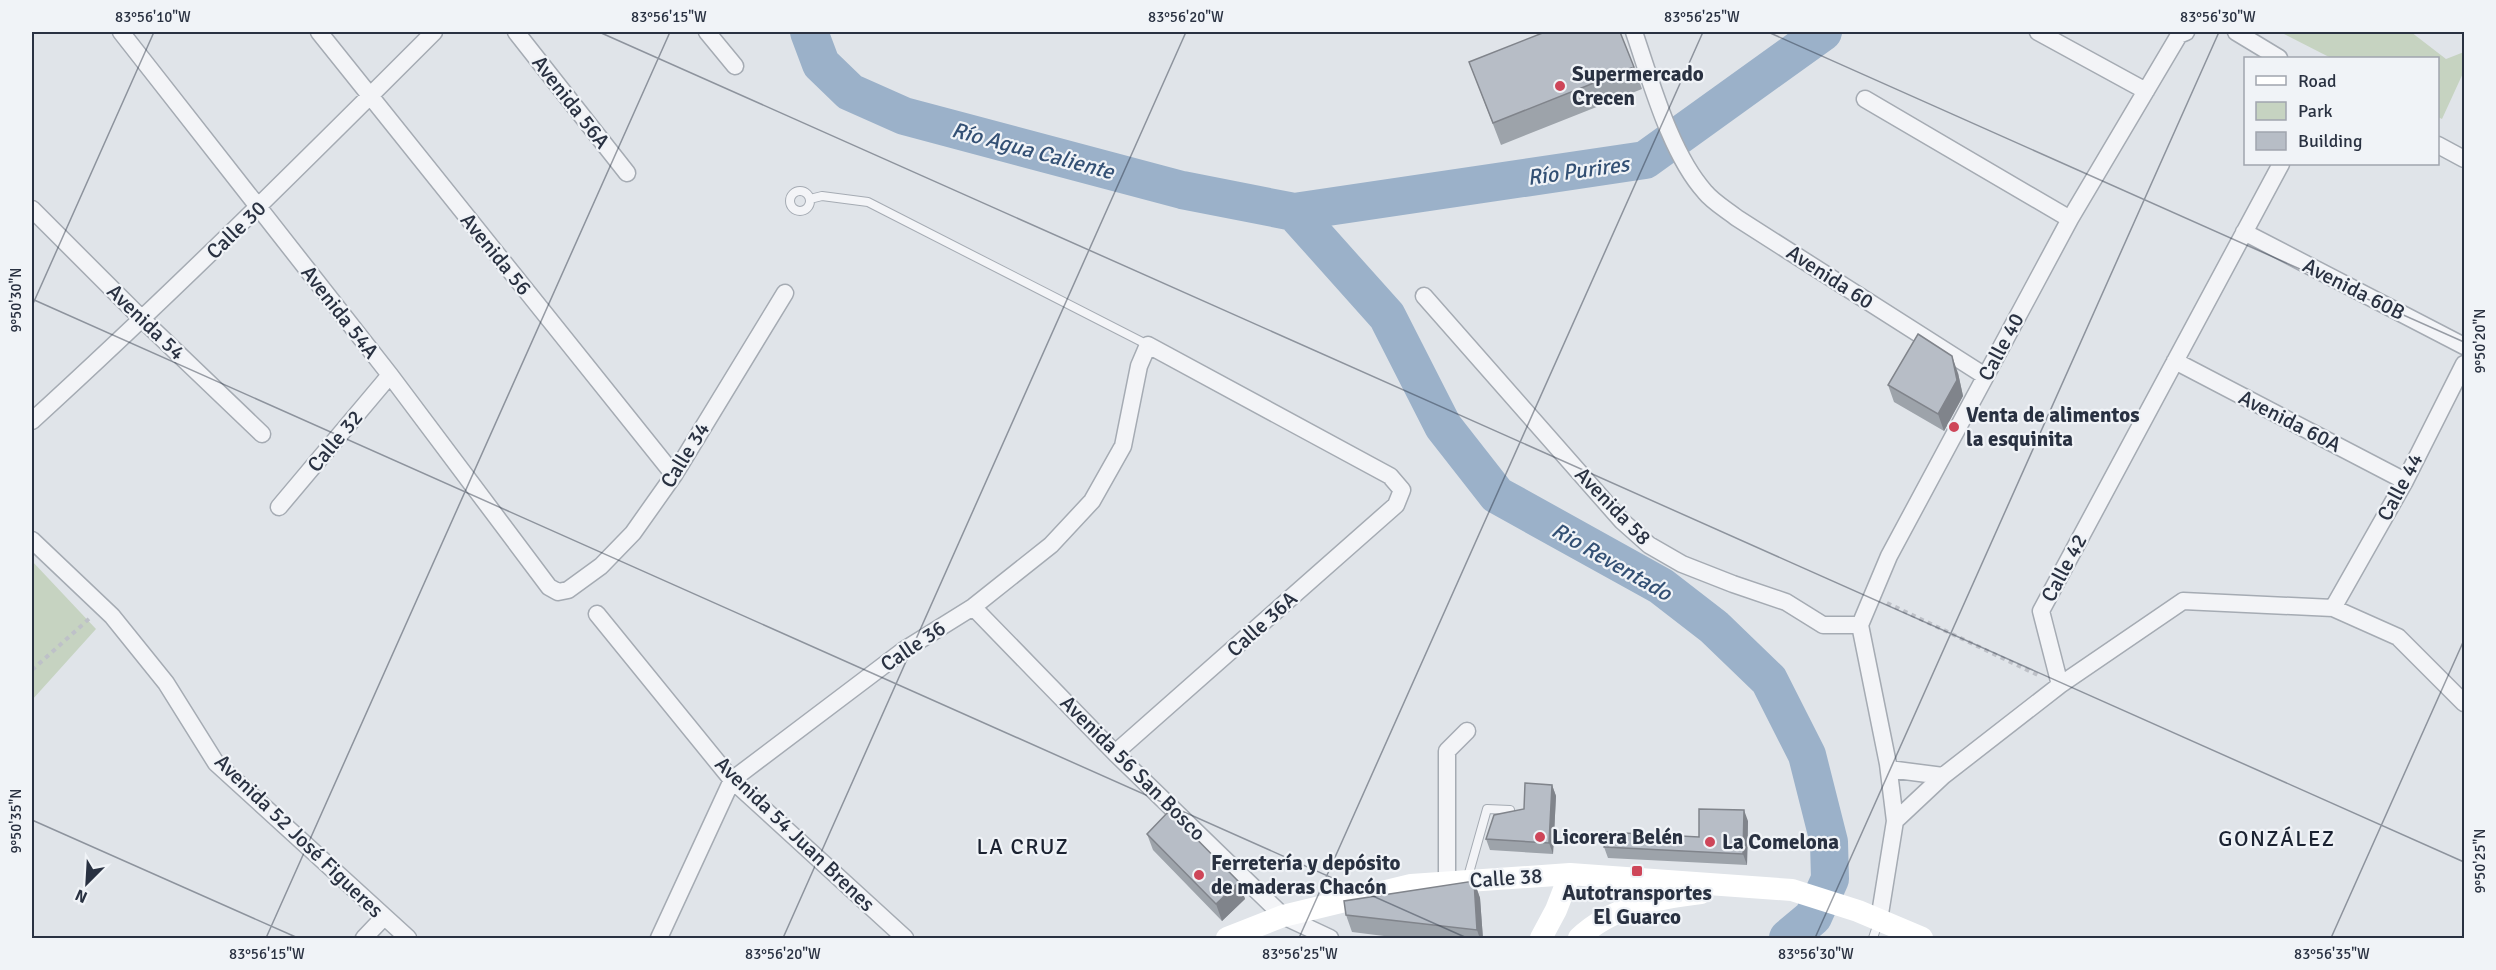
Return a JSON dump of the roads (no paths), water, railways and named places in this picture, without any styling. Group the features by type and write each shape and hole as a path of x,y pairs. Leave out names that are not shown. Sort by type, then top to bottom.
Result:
{"main road":[{"name":"Calle 38","path":"1227,939 1283,916 1411,885 1570,874 1796,891"},
{"path":"1541,939 1556,910 1570,874"},
{"path":"1579,939 1586,932 1615,915 1636,905 1667,897 1715,891 1796,891 1858,911 1876,929 1922,939"}],"street":[{"name":"Avenida 54A","path":"121,32 390,375 549,587 558,592"},
{"name":"Avenida 56","path":"319,32 674,475"},
{"name":"Calle 30","path":"32,421 143,320 434,32"},
{"name":"Avenida 56A","path":"516,32 627,173"},
{"path":"707,32 735,66"},
{"name":"Avenida 60","path":"1634,32 1657,99 1685,165 1705,193 1737,218 1985,376"},
{"path":"2038,32 2146,91"},
{"name":"Calle 40","path":"1860,625 1889,556 2070,219 2179,35 2186,32"},
{"path":"2236,32 2277,57"},
{"path":"1865,99 2070,219"},
{"path":"2439,146 2464,159"},
{"name":"Calle 42","path":"2060,685 2041,611 2280,165"},
{"name":"Avenida 54","path":"32,209 262,434"},
{"name":"Avenida 60B","path":"2244,232 2464,346"},
{"name":"Calle 34","path":"558,592 568,590 601,566 633,533 674,475 785,293"},
{"name":"Avenida 58","path":"1424,296 1622,521 1649,545 1682,564 1786,602 1823,625 1860,625"},
{"name":"Calle 36A","path":"1115,753 1396,505 1402,490 1390,476 1148,345"},
{"name":"Calle 36","path":"659,939 732,780 904,650 973,607 1051,545 1092,501 1123,446 1139,366 1148,345"},
{"name":"Avenida 60A","path":"2175,361 2405,481"},
{"name":"Calle 44","path":"2333,608 2405,481 2464,364"},
{"name":"Calle 32","path":"279,507 390,375"},
{"name":"Avenida 52 José Figueres","path":"32,540 102,607 166,683 216,763 408,939"},
{"path":"1895,821 1943,776 2060,685 2183,602 2333,608 2398,637 2464,703"},
{"name":"Avenida 56 San Bosco","path":"973,607 1115,753 1283,916 1330,939"},
{"name":"Avenida 54 Juan Brenes","path":"597,614 732,780 905,939"},
{"path":"1860,625 1889,769 1895,821 1876,929"},
{"path":"1457,882 1447,752 1467,731"},
{"path":"1889,769 1943,776"},
{"path":"364,939 384,917"}],"lane":[{"path":"810,199 822,196 868,202 1148,345"},
{"path":"1457,882 1487,809 1510,810"}],"waterway":[{"name":"Río Purires","path":"809,32 821,64 850,92 904,116 1182,190 1294,212 1645,160 1823,32"},
{"name":"Rio Reventado","path":"1294,212 1387,316 1443,426 1497,495 1661,586 1714,627 1769,680 1807,755 1829,842 1830,879 1813,917 1788,938"}],"place":[{"name":"Supermercado Crecen","path":"1560,86"},
{"name":"Venta de alimentos la esquinita","path":"1954,427"},
{"name":"Licorera Belén","path":"1540,837"},
{"name":"La Comelona","path":"1710,842"},
{"name":"Autotransportes El Guarco","path":"1637,871"},
{"name":"Ferretería y depósito de maderas Chacón","path":"1199,875"}],"district":[{"name":"GONZÁLEZ","path":"2277,838"},
{"name":"LA CRUZ","path":"1023,846"}],"water label":[{"name":"Río Agua Caliente","path":"1033,150"}]}
